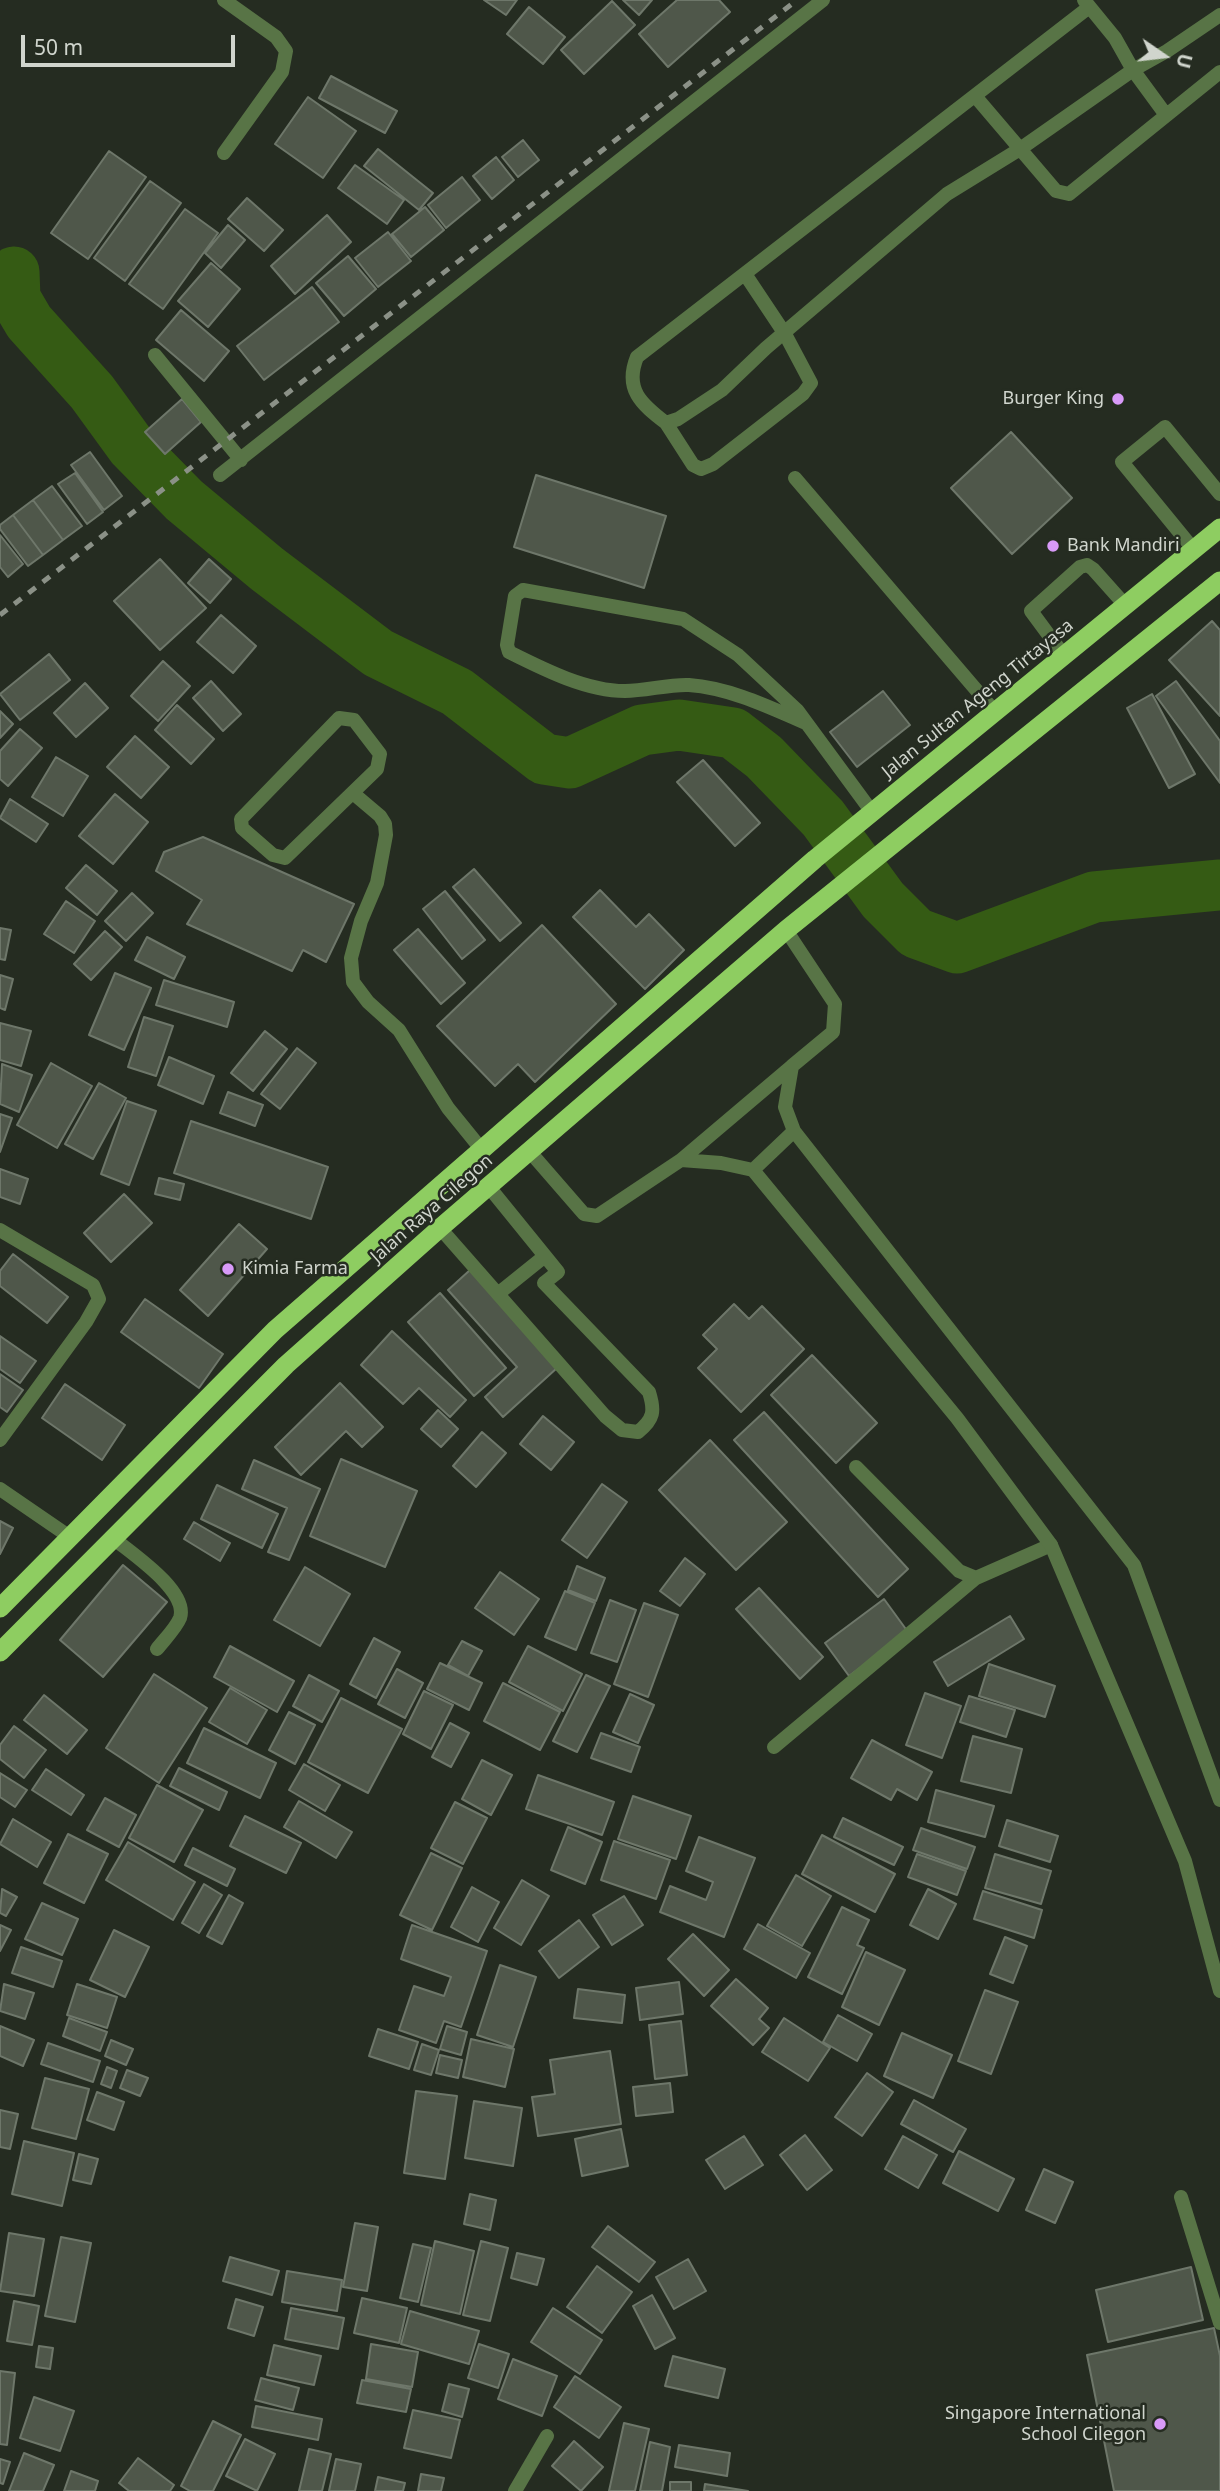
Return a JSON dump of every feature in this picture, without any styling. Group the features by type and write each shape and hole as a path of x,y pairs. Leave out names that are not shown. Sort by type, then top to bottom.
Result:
{"highway":[{"name":"Jalan Sultan Ageng Tirtayasa","path":"763,903 1220,528"},
{"path":"786,930 1220,581"},
{"name":"Jalan Raya Cilegon","path":"0,1608 275,1330 763,903"},
{"name":"Jalan Raya Cilegon","path":"0,1652 286,1365 440,1228 531,1153 786,930"}],"street":[{"path":"224,0 276,37 286,51 282,72 224,153"},
{"path":"220,475 823,0"},
{"path":"745,274 785,334 811,383 803,394 713,464 701,469 693,465 666,423 635,393 630,374 636,357 975,96 1086,4 1115,38 1133,70 1166,116"},
{"path":"666,423 722,390 947,194 1020,149 1133,70 1167,51 1220,15"},
{"path":"975,96 1056,191 1069,194 1220,72"},
{"path":"155,355 241,460"},
{"path":"1194,550 1122,462 1165,427 1220,494"},
{"path":"795,478 996,713"},
{"path":"1065,657 1031,611 1080,567 1087,565 1093,569 1126,606"},
{"path":"806,723 749,698 689,685 622,691 592,686 524,659 509,652 507,645 515,596 523,590 683,619 738,655 797,710 872,812"},
{"path":"340,718 354,720 380,754 377,769 354,794 285,858 273,855 240,824 340,718"},
{"path":"354,794 380,816 385,824 386,835 377,883 361,921 351,958 353,982 368,1002 400,1030 449,1108 482,1150"},
{"path":"531,1153 584,1214 597,1216 681,1160 833,1032 835,1004 786,930"},
{"path":"792,1066 785,1107 794,1131 1134,1565 1220,1800"},
{"path":"753,1170 794,1131"},
{"path":"681,1160 721,1163 753,1170 957,1418 1051,1545 1185,1861 1220,1991"},
{"path":"440,1228 605,1416 622,1430 638,1432 650,1422 654,1409 649,1392 544,1283 558,1272 489,1187"},
{"path":"0,1230 93,1285 99,1298 86,1322 0,1440"},
{"path":"499,1293 545,1256"},
{"path":"856,1467 959,1572 976,1578"},
{"path":"0,1489 70,1538"},
{"path":"113,1538 163,1580 179,1599 180,1617 157,1649"},
{"path":"774,1747 976,1578 1051,1545"},
{"path":"1181,2197 1220,2323"},
{"path":"515,2491 547,2436"}],"building":[{"path":"484,0 517,0 506,15"},
{"path":"623,0 652,0 639,15"},
{"path":"677,0 719,0 730,12 668,67 639,34"},
{"path":"612,1 635,25 584,74 561,50"},
{"path":"529,7 565,37 543,64 507,34"},
{"path":"331,76 397,111 385,133 319,98"},
{"path":"308,97 356,131 323,178 275,144"},
{"path":"523,140 539,160 518,177 502,157"},
{"path":"378,149 433,193 419,210 364,166"},
{"path":"109,151 146,177 88,259 51,233"},
{"path":"496,157 514,180 492,199 473,176"},
{"path":"355,165 404,200 387,224 338,188"},
{"path":"462,177 480,200 446,228 428,205"},
{"path":"150,181 181,203 125,281 94,258"},
{"path":"247,198 283,230 264,251 228,219"},
{"path":"425,207 444,230 411,257 392,234"},
{"path":"185,209 218,233 163,309 129,284"},
{"path":"327,215 351,242 295,294 271,266"},
{"path":"228,225 245,240 221,268 205,253"},
{"path":"388,232 411,261 378,287 355,258"},
{"path":"348,256 376,289 344,316 316,283"},
{"path":"211,263 240,289 208,327 178,301"},
{"path":"312,287 339,322 264,380 237,346"},
{"path":"181,310 229,351 204,381 156,340"},
{"path":"182,399 201,422 165,454 145,432"},
{"path":"1011,432 1072,498 1012,554 951,488"},
{"path":"90,452 122,496 104,510 71,465"},
{"path":"75,473 103,512 87,524 58,484"},
{"path":"536,475 666,516 644,588 514,547"},
{"path":"52,486 82,526 63,540 33,500"},
{"path":"33,500 63,540 43,555 13,515"},
{"path":"13,515 43,555 28,566 0,529 0,525"},
{"path":"0,535 23,564 8,577 0,567"},
{"path":"160,559 206,608 160,650 114,601"},
{"path":"209,559 231,579 210,603 188,583"},
{"path":"221,615 256,646 233,673 197,642"},
{"path":"1212,621 1220,630 1220,716 1169,660"},
{"path":"49,654 70,680 20,720 0,694"},
{"path":"163,661 190,686 158,721 131,696"},
{"path":"211,681 241,714 223,731 193,698"},
{"path":"1176,681 1220,741 1220,783 1156,696"},
{"path":"85,683 108,708 76,737 54,713"},
{"path":"883,691 910,725 857,767 830,732"},
{"path":"1152,694 1195,774 1169,788 1127,708"},
{"path":"177,705 214,739 191,764 155,730"},
{"path":"0,711 13,724 0,738"},
{"path":"20,729 42,748 8,786 0,779 0,751"},
{"path":"135,736 169,767 141,798 107,767"},
{"path":"56,757 88,776 63,816 32,797"},
{"path":"703,760 760,823 735,846 677,782"},
{"path":"115,794 148,822 113,864 79,836"},
{"path":"10,799 48,824 36,842 0,818"},
{"path":"203,837 354,904 326,962 303,950 292,971 187,924 202,900 156,871 164,852"},
{"path":"86,865 117,891 97,915 66,888"},
{"path":"474,869 521,923 500,941 453,887"},
{"path":"600,890 636,927 649,914 684,950 645,989 573,917"},
{"path":"445,891 485,940 462,959 423,909"},
{"path":"132,893 153,913 126,941 105,921"},
{"path":"66,901 95,921 74,953 44,934"},
{"path":"542,925 616,1004 535,1082 518,1064 495,1086 437,1026"},
{"path":"0,928 11,930 5,960 0,959"},
{"path":"418,929 465,983 441,1004 394,950"},
{"path":"105,931 122,947 91,980 74,964"},
{"path":"147,937 185,957 174,979 135,960"},
{"path":"115,973 151,988 124,1050 89,1035"},
{"path":"0,975 13,979 5,1010 0,1008"},
{"path":"164,980 234,1002 227,1027 156,1005"},
{"path":"144,1017 173,1026 156,1076 128,1067"},
{"path":"0,1023 31,1031 21,1066 0,1060"},
{"path":"265,1031 287,1049 253,1091 231,1073"},
{"path":"297,1048 316,1063 280,1109 261,1094"},
{"path":"169,1057 214,1076 203,1104 158,1085"},
{"path":"51,1063 92,1086 57,1148 17,1125"},
{"path":"2,1064 32,1075 19,1112 0,1104"},
{"path":"99,1083 126,1098 93,1159 65,1144"},
{"path":"228,1092 263,1105 255,1126 220,1113"},
{"path":"127,1101 156,1111 129,1185 101,1174"},
{"path":"0,1114 12,1118 0,1152"},
{"path":"191,1121 328,1167 311,1219 174,1173"},
{"path":"0,1169 28,1179 20,1204 0,1197"},
{"path":"159,1178 184,1184 180,1200 155,1194"},
{"path":"124,1194 152,1223 111,1262 84,1233"},
{"path":"239,1224 267,1249 208,1316 180,1290"},
{"path":"13,1254 68,1297 47,1323 0,1286 0,1271"},
{"path":"470,1270 557,1368 503,1417 485,1397 517,1367 448,1290"},
{"path":"440,1293 506,1368 474,1396 408,1322"},
{"path":"145,1299 223,1354 199,1388 121,1332"},
{"path":"734,1304 749,1319 762,1306 804,1349 741,1412 698,1368 717,1349 703,1335"},
{"path":"392,1331 466,1400 450,1417 419,1388 403,1404 361,1365"},
{"path":"0,1336 36,1361 20,1383 0,1369"},
{"path":"812,1355 877,1423 836,1463 771,1395"},
{"path":"0,1374 23,1390 7,1412 0,1407"},
{"path":"340,1383 383,1427 362,1447 346,1431 301,1475 275,1447"},
{"path":"65,1384 125,1425 102,1460 42,1418"},
{"path":"438,1410 458,1429 441,1447 421,1429"},
{"path":"764,1412 908,1569 878,1597 734,1440"},
{"path":"543,1416 574,1442 551,1470 520,1444"},
{"path":"482,1432 506,1453 476,1487 453,1466"},
{"path":"710,1440 787,1522 736,1570 659,1490"},
{"path":"341,1459 417,1491 385,1567 310,1536"},
{"path":"254,1460 320,1489 289,1560 268,1552 287,1508 242,1489"},
{"path":"602,1484 627,1502 587,1558 562,1540"},
{"path":"217,1485 278,1514 262,1548 201,1519"},
{"path":"0,1521 13,1528 0,1554"},
{"path":"194,1522 230,1543 220,1561 184,1539"},
{"path":"685,1558 705,1574 680,1606 660,1591"},
{"path":"123,1565 167,1602 103,1677 60,1640"},
{"path":"577,1566 605,1578 596,1601 568,1590"},
{"path":"305,1567 350,1594 320,1646 274,1620"},
{"path":"500,1572 539,1599 514,1635 475,1608"},
{"path":"759,1588 823,1657 800,1679 736,1609"},
{"path":"565,1591 595,1603 576,1650 545,1637"},
{"path":"884,1599 908,1632 849,1676 825,1643"},
{"path":"610,1600 636,1610 617,1662 591,1653"},
{"path":"644,1603 678,1615 648,1697 614,1684"},
{"path":"1010,1616 1024,1639 948,1686 934,1662"},
{"path":"374,1638 400,1652 376,1698 350,1684"},
{"path":"462,1641 482,1651 468,1676 448,1665"},
{"path":"230,1646 294,1681 277,1712 214,1677"},
{"path":"528,1646 582,1674 563,1711 509,1682"},
{"path":"440,1663 482,1683 469,1710 427,1689"},
{"path":"989,1664 1055,1686 1045,1717 979,1696"},
{"path":"397,1669 423,1683 405,1718 378,1704"},
{"path":"154,1674 207,1708 159,1783 106,1748"},
{"path":"309,1675 339,1691 322,1722 293,1706"},
{"path":"586,1675 610,1686 577,1752 553,1741"},
{"path":"503,1683 560,1712 540,1750 484,1721"},
{"path":"230,1688 267,1710 247,1744 209,1722"},
{"path":"424,1691 453,1705 431,1749 403,1734"},
{"path":"925,1693 961,1706 942,1758 906,1745"},
{"path":"630,1694 654,1705 638,1743 613,1732"},
{"path":"44,1695 87,1730 67,1754 24,1720"},
{"path":"969,1696 1015,1710 1006,1737 960,1722"},
{"path":"341,1698 402,1729 368,1793 308,1762"},
{"path":"289,1712 315,1725 295,1764 269,1750"},
{"path":"450,1723 469,1733 451,1767 432,1757"},
{"path":"14,1726 46,1750 24,1778 0,1759 0,1745"},
{"path":"204,1728 276,1763 260,1798 187,1763"},
{"path":"601,1733 640,1747 631,1772 591,1758"},
{"path":"973,1736 1022,1749 1011,1793 961,1781"},
{"path":"872,1740 932,1772 917,1800 897,1789 891,1800 851,1778"},
{"path":"482,1760 512,1775 491,1815 462,1799"},
{"path":"304,1764 340,1785 325,1811 289,1790"},
{"path":"179,1768 227,1792 219,1810 170,1786"},
{"path":"46,1769 84,1795 71,1815 32,1790"},
{"path":"0,1773 27,1790 15,1807 0,1797"},
{"path":"538,1775 614,1802 602,1835 526,1809"},
{"path":"157,1785 203,1810 174,1862 129,1838"},
{"path":"936,1790 994,1806 985,1837 928,1822"},
{"path":"633,1796 691,1816 676,1859 618,1839"},
{"path":"105,1798 136,1815 119,1847 87,1830"},
{"path":"299,1801 352,1832 336,1858 284,1827"},
{"path":"455,1802 487,1818 463,1864 431,1848"},
{"path":"245,1816 301,1843 286,1873 230,1846"},
{"path":"843,1818 903,1847 894,1865 834,1837"},
{"path":"13,1819 51,1842 37,1867 0,1844"},
{"path":"1007,1820 1058,1836 1050,1862 999,1846"},
{"path":"568,1827 602,1842 585,1884 551,1870"},
{"path":"921,1828 975,1847 967,1869 913,1850"},
{"path":"68,1834 108,1854 84,1903 44,1883"},
{"path":"822,1835 895,1874 875,1912 802,1874"},
{"path":"699,1837 755,1858 724,1937 660,1912 670,1886 706,1900 713,1882 686,1871"},
{"path":"614,1841 670,1860 656,1899 601,1880"},
{"path":"128,1842 195,1882 173,1920 106,1880"},
{"path":"193,1848 235,1869 227,1886 185,1865"},
{"path":"431,1853 462,1868 432,1930 400,1915"},
{"path":"917,1854 966,1871 957,1895 908,1877"},
{"path":"995,1854 1051,1871 1041,1904 985,1888"},
{"path":"796,1875 831,1896 802,1946 767,1926"},
{"path":"522,1880 549,1896 521,1945 494,1928"},
{"path":"204,1884 222,1895 199,1933 182,1923"},
{"path":"472,1887 499,1902 478,1942 451,1927"},
{"path":"2,1889 17,1897 6,1916 0,1913"},
{"path":"928,1889 956,1904 938,1939 910,1925"},
{"path":"983,1891 1042,1910 1034,1938 974,1919"},
{"path":"229,1895 243,1903 222,1944 207,1936"},
{"path":"624,1896 643,1925 612,1945 593,1915"},
{"path":"42,1903 78,1919 62,1955 25,1939"},
{"path":"842,1907 869,1920 857,1945 864,1948 842,1994 808,1977"},
{"path":"579,1920 599,1947 559,1978 539,1951"},
{"path":"758,1924 810,1953 796,1978 744,1949"},
{"path":"0,1925 11,1930 0,1951"},
{"path":"412,1925 487,1951 461,2027 444,2021 436,2043 399,2030 414,1986 444,1996 451,1977 401,1959"},
{"path":"114,1930 149,1947 125,1997 90,1980"},
{"path":"693,1934 729,1970 704,1996 668,1959"},
{"path":"1005,1937 1027,1946 1013,1983 990,1974"},
{"path":"21,1947 62,1961 53,1987 12,1973"},
{"path":"866,1952 905,1970 879,2025 842,2007"},
{"path":"500,1965 536,1977 513,2047 477,2035"},
{"path":"736,1979 768,2008 759,2019 769,2028 753,2045 711,2006"},
{"path":"679,1982 683,2014 640,2020 636,1988"},
{"path":"4,1984 34,1993 25,2019 0,2011"},
{"path":"77,1984 117,1997 107,2028 67,2015"},
{"path":"578,1989 625,1995 622,2023 574,2018"},
{"path":"985,1990 1018,2002 991,2074 958,2061"},
{"path":"838,2015 872,2034 857,2061 823,2042"},
{"path":"69,2018 107,2032 100,2051 63,2036"},
{"path":"784,2018 830,2048 808,2081 762,2052"},
{"path":"681,2021 687,2075 655,2079 649,2025"},
{"path":"0,2026 34,2040 23,2066 0,2056"},
{"path":"447,2026 467,2032 461,2055 440,2049"},
{"path":"378,2029 418,2042 409,2069 369,2056"},
{"path":"902,2033 952,2055 933,2098 884,2076"},
{"path":"471,2039 514,2049 505,2087 463,2077"},
{"path":"111,2040 133,2049 126,2065 105,2056"},
{"path":"48,2043 100,2061 93,2082 41,2064"},
{"path":"422,2044 439,2050 431,2075 414,2070"},
{"path":"610,2051 621,2124 538,2136 532,2097 555,2094 550,2060"},
{"path":"440,2055 462,2060 458,2078 436,2073"},
{"path":"107,2067 117,2071 111,2088 101,2084"},
{"path":"127,2070 148,2078 140,2096 120,2088"},
{"path":"867,2073 893,2092 862,2136 835,2117"},
{"path":"45,2078 89,2089 76,2139 32,2128"},
{"path":"670,2083 673,2112 636,2116 633,2087"},
{"path":"416,2091 457,2096 445,2179 404,2173"},
{"path":"97,2092 124,2102 114,2130 87,2120"},
{"path":"914,2100 966,2129 953,2152 901,2124"},
{"path":"474,2101 522,2108 513,2166 465,2158"},
{"path":"0,2110 18,2114 10,2149 0,2147"},
{"path":"621,2129 628,2166 582,2176 575,2139"},
{"path":"805,2135 832,2170 807,2190 780,2155"},
{"path":"744,2136 763,2165 725,2189 706,2160"},
{"path":"903,2136 937,2155 918,2188 885,2169"},
{"path":"24,2141 74,2153 62,2206 12,2194"},
{"path":"959,2151 1014,2179 998,2211 943,2183"},
{"path":"79,2154 98,2159 91,2184 73,2180"},
{"path":"1044,2169 1073,2182 1055,2223 1026,2210"},
{"path":"470,2194 496,2200 490,2230 464,2224"},
{"path":"355,2223 378,2227 367,2291 343,2287"},
{"path":"608,2226 655,2262 639,2282 592,2247"},
{"path":"9,2233 44,2239 34,2296 0,2291"},
{"path":"61,2237 91,2243 75,2322 45,2316"},
{"path":"435,2241 474,2251 460,2314 421,2305"},
{"path":"481,2241 508,2248 490,2321 463,2315"},
{"path":"413,2244 431,2248 418,2302 400,2298"},
{"path":"517,2253 544,2259 537,2285 511,2278"},
{"path":"230,2257 279,2271 272,2295 223,2281"},
{"path":"688,2259 706,2291 674,2309 656,2277"},
{"path":"597,2266 632,2292 602,2333 567,2307"},
{"path":"1191,2267 1203,2320 1108,2342 1096,2290"},
{"path":"287,2271 342,2280 337,2311 282,2302"},
{"path":"652,2295 675,2338 655,2349 633,2306"},
{"path":"362,2298 407,2308 399,2343 354,2333"},
{"path":"236,2299 263,2307 254,2336 228,2328"},
{"path":"14,2301 39,2306 32,2345 7,2341"},
{"path":"291,2308 344,2318 338,2349 285,2339"},
{"path":"553,2308 602,2340 580,2374 531,2342"},
{"path":"410,2311 479,2331 469,2364 401,2344"},
{"name":"Singapore International School Cilegon","path":"1214,2328 1220,2356 1220,2491 1114,2491 1087,2355"},
{"path":"371,2344 418,2352 412,2387 366,2379"},
{"path":"479,2344 509,2354 498,2388 468,2378"},
{"path":"274,2345 321,2356 314,2385 267,2375"},
{"path":"39,2346 53,2348 50,2369 36,2367"},
{"path":"673,2356 725,2369 718,2398 665,2386"},
{"path":"513,2359 557,2376 542,2416 498,2399"},
{"path":"0,2371 15,2373 7,2445 0,2444"},
{"path":"575,2376 621,2407 599,2438 554,2407"},
{"path":"261,2378 299,2388 293,2410 255,2400"},
{"path":"362,2380 411,2389 406,2412 357,2403"},
{"path":"449,2384 469,2389 462,2417 442,2411"},
{"path":"34,2397 74,2411 60,2451 20,2438"},
{"path":"256,2406 322,2419 318,2440 252,2427"},
{"path":"413,2410 460,2420 451,2458 404,2448"},
{"path":"213,2421 241,2435 213,2491 190,2491 181,2486"},
{"path":"624,2423 649,2429 635,2491 609,2491"},
{"path":"245,2439 275,2454 257,2491 226,2476"},
{"path":"574,2441 603,2467 581,2491 552,2466"},
{"path":"650,2442 670,2447 662,2491 640,2491"},
{"path":"679,2445 730,2453 727,2476 675,2467"},
{"path":"309,2449 331,2454 322,2491 299,2491"},
{"path":"24,2453 54,2465 43,2491 9,2491"},
{"path":"138,2458 174,2485 170,2491 129,2491 119,2483"},
{"path":"0,2459 10,2462 3,2484 0,2483"},
{"path":"336,2459 361,2464 355,2491 329,2491"},
{"path":"71,2471 98,2481 95,2491 64,2491"},
{"path":"421,2474 444,2478 441,2491 418,2491"},
{"path":"378,2477 405,2483 403,2491 375,2491"},
{"path":"670,2482 691,2482 691,2491 670,2491"},
{"path":"705,2484 748,2491 704,2491"}],"waterway":[{"path":"14,272 15,298 29,322 92,392 132,447 184,500 267,569 378,653 457,692 544,759 570,763 642,730 679,725 733,733 764,757 823,818 883,900 916,933 957,948 1094,897 1220,885"}],"railway":[{"path":"0,615 797,0"}],"place":[{"name":"Burger King","path":"1118,399"},
{"name":"Bank Mandiri","path":"1053,546"},
{"name":"Kimia Farma","path":"228,1269"},
{"name":"Singapore International School Cilegon","path":"1160,2424"}]}
